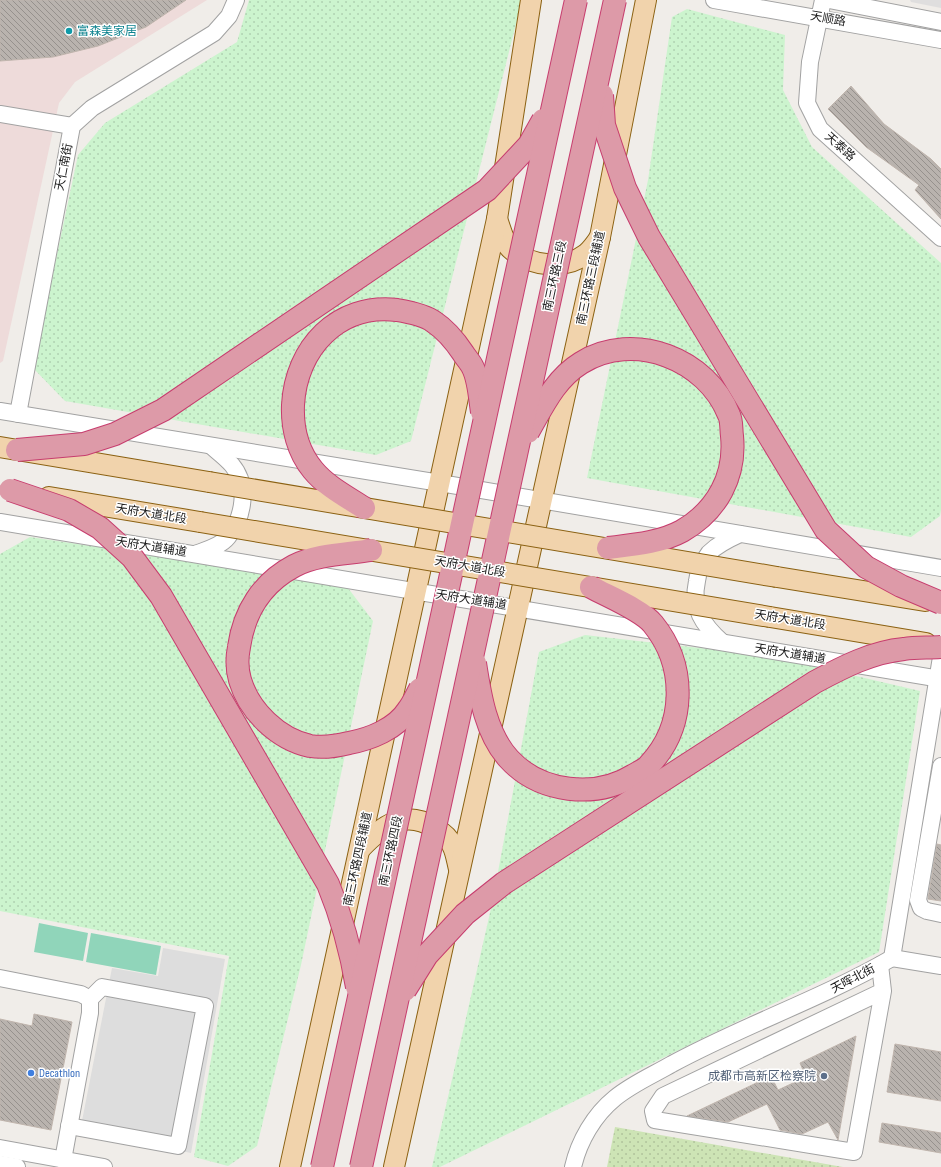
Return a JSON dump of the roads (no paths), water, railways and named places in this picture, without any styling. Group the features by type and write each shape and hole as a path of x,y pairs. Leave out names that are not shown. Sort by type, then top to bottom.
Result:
{"highway":[{"path":"483,426 576,0"},
{"name":"南三环路三段","path":"473,652 615,0"},
{"path":"600,71 604,125 625,188 649,236 826,530 866,567 901,586 941,603"},
{"path":"8,448 84,444 116,434 163,410 487,190 529,145 555,98"},
{"path":"364,508 335,489 313,470 297,442 293,417 294,389 303,359 323,333 348,316 380,308 407,312 434,321 454,339 474,368 483,426"},
{"path":"517,452 552,388 580,363 602,353 630,349 658,352 688,364 714,388 730,416 733,453 728,479 713,507 700,519 681,532 650,543 608,548"},
{"name":"南三环路四段","path":"322,1167 483,426"},
{"path":"5,489 69,510 100,528 132,557 161,596 328,884 339,911 350,949 359,997"},
{"path":"371,550 318,558 295,566 267,586 252,603 241,628 237,657 239,680 248,698 265,721 285,736 310,746 334,746 357,742 394,725 408,711 430,672"},
{"path":"473,652 486,717 498,743 509,759 529,776 544,783 570,790 597,789 625,781 649,766 670,737 678,710 678,681 669,651 653,623 634,610 591,587"},
{"path":"397,1003 427,955 465,914 504,883 802,690 836,670 876,654 904,649 941,646"},
{"path":"361,1167 473,652"}],"main road":[{"path":"440,483 498,219 532,0"},
{"name":"南三环路三段辅道","path":"394,1167 600,238 646,0"},
{"path":"498,219 503,237 511,249 527,260 544,264 568,264 586,254 600,238"},
{"path":"8,448 941,603"},
{"name":"南三环路四段辅道","path":"290,1167 440,483"},
{"name":"天府大道北段","path":"5,489 941,646"},
{"path":"360,849 377,831 391,822 410,819 426,822 443,833 452,845 459,871"}],"street":[{"name":"天仁南街","path":"18,414 72,126 92,108 214,33 229,16 236,0"},
{"name":"天顺路","path":"714,0 820,17 941,40"},
{"name":"天泰路","path":"823,0 810,62 807,103 820,129 941,238"},
{"name":"天顺路","path":"829,0 941,22"},
{"path":"0,114 72,126"},
{"path":"0,411 542,500 941,568"},
{"path":"194,554 212,548 228,538 239,520 243,502 240,480 235,470 232,465 211,446"},
{"name":"天府大道辅道","path":"0,522 939,679"},
{"path":"722,642 708,630 695,603 695,590 698,572 709,554 722,543 740,534"},
{"path":"883,991 663,1096 653,1111 655,1120 854,1152 883,991 886,961 939,679 941,657"},
{"path":"941,766 918,900 920,908 941,914"},
{"path":"886,961 941,966"},
{"name":"天晖北街","path":"574,1167 586,1134 598,1114 615,1098 633,1085 703,1047 819,997 886,961"},
{"path":"0,978 81,994 90,999"},
{"path":"63,1160 69,1126 90,1013 90,999 102,987 205,1006 178,1146 69,1126"},
{"path":"0,1148 104,1167"},
{"path":"0,1164 17,1167"}],"place":[{"name":"富森美家居","path":"69,31"},
{"name":"Decathlon","path":"31,1073"},
{"name":"成都市高新区检察院","path":"824,1076"}]}
